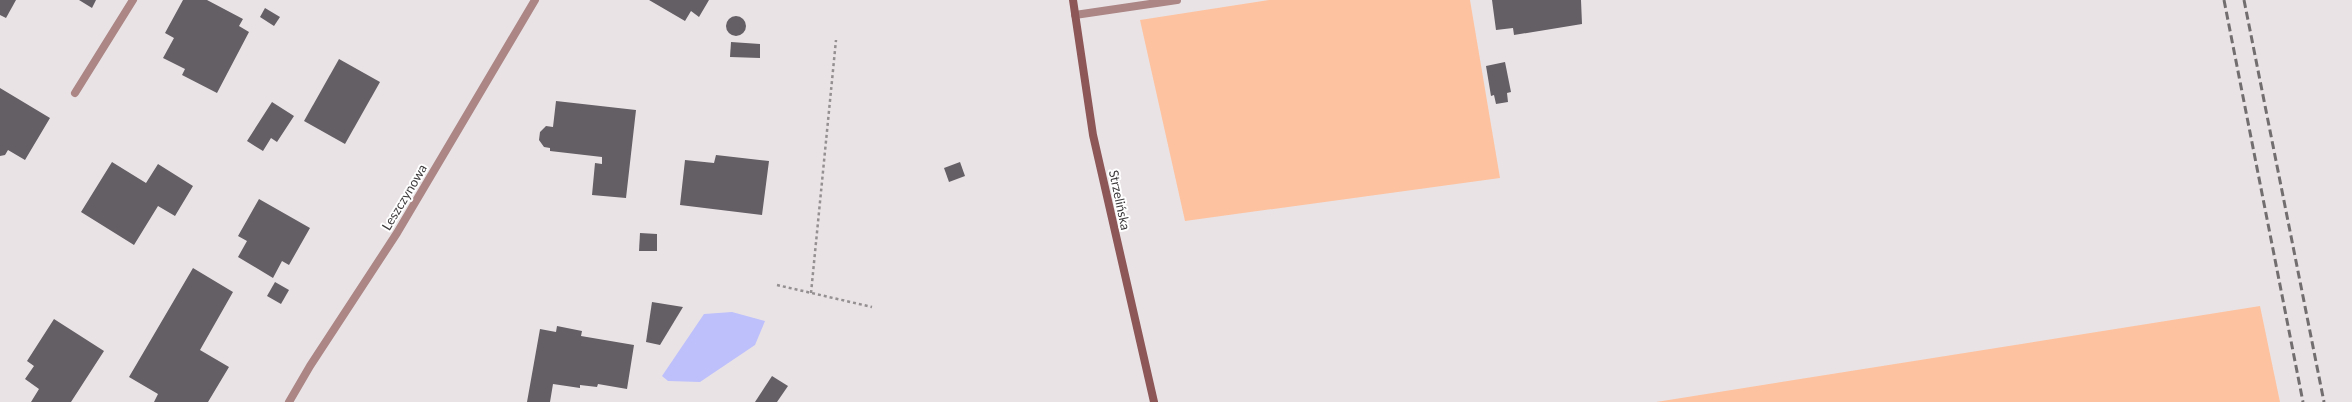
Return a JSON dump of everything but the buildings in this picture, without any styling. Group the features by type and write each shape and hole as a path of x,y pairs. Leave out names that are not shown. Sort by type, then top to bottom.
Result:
{"main road":[{"name":"Strzelińska","path":"1073,0 1093,136 1154,402"}],"street":[{"path":"75,93 133,0"},
{"name":"Leszczynowa","path":"289,402 310,366 396,234 535,0"},
{"path":"1075,15 1176,0"}],"path":[{"path":"811,293 836,40"},
{"path":"777,285 872,308"}],"shaded area":[{"path":"1269,0 1470,0 1500,178 1185,221 1140,20"},
{"path":"2260,306 2280,402 1656,402"}],"water":[{"path":"732,312 765,321 755,345 700,382 668,381 662,376 704,314"}],"railway":[{"path":"2224,0 2303,402"},
{"path":"2244,0 2324,402"}]}
